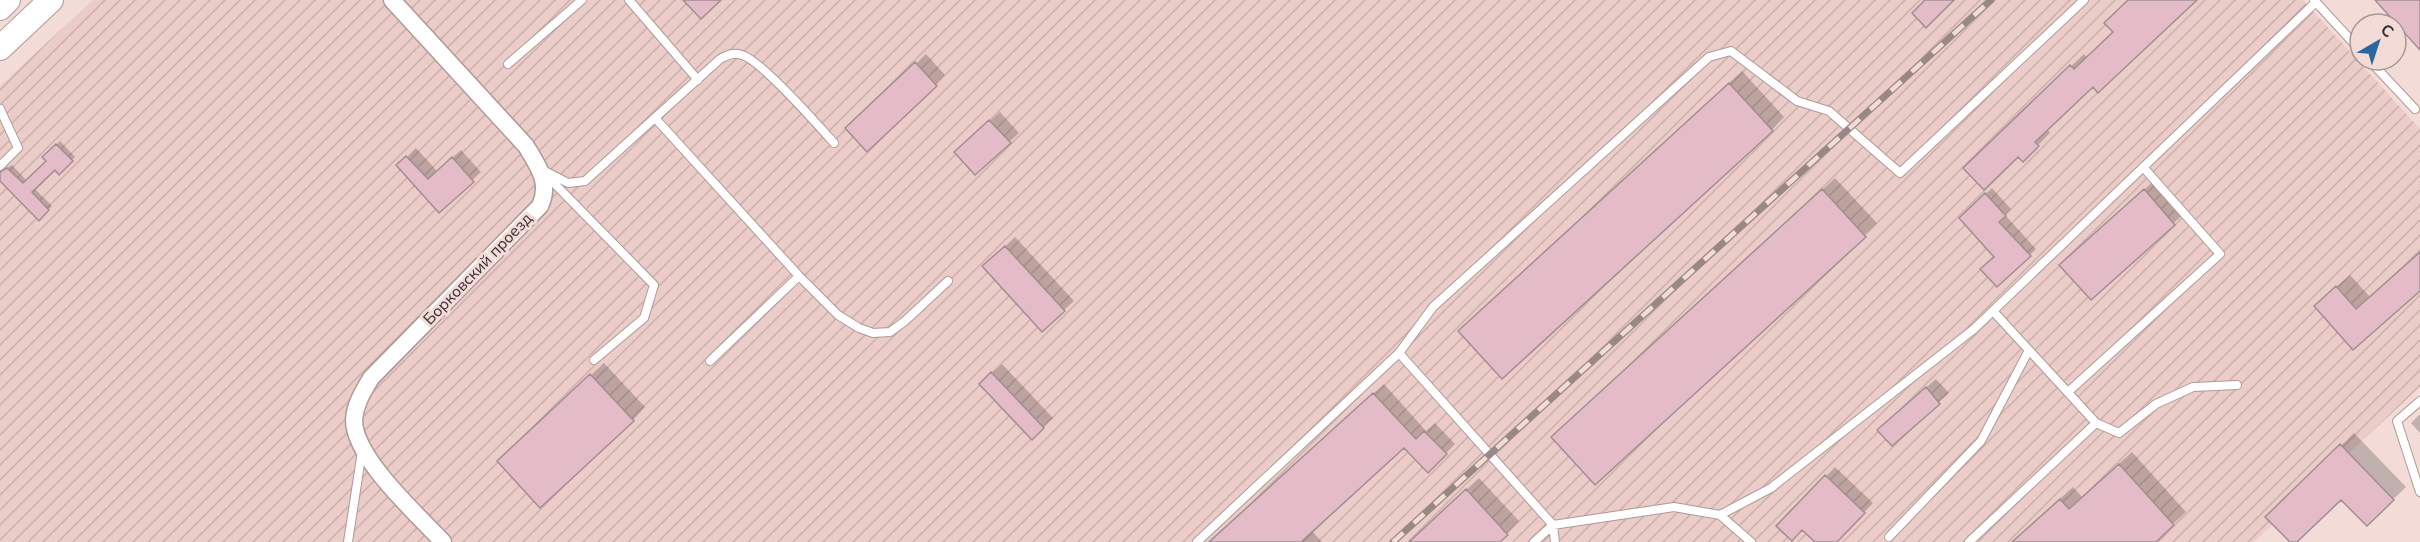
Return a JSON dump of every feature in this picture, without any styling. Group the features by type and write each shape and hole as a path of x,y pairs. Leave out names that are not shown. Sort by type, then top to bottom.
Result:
{"main road":[{"path":"0,8 8,0"},
{"path":"0,48 51,0"}],"street":[{"name":"Борковский проезд","path":"392,0 526,146 540,169 545,187 540,206 371,378 358,400 354,422 362,448 379,474 443,542"}],"lane":[{"path":"508,63 582,0"},
{"path":"629,0 698,80"},
{"path":"1197,542 1399,353 1432,307 1709,57 1731,51 1797,102 1829,111 1900,173 2084,0"},
{"path":"1720,515 1771,488 1974,329 2315,1 2348,37"},
{"path":"540,169 568,183 585,181 730,53 741,54 749,58 834,143"},
{"path":"2380,72 2415,109"},
{"path":"0,109 18,148 0,166"},
{"path":"655,118 800,276 838,315 859,328 873,333 890,332 948,281"},
{"path":"2068,392 2220,254 2143,167"},
{"path":"540,169 654,285 644,318 594,360"},
{"path":"710,361 800,276"},
{"path":"1993,310 2096,423 2119,433 2156,404 2193,387 2236,385"},
{"path":"1889,537 1981,441 2029,350"},
{"path":"1399,353 1553,525 1555,542"},
{"path":"2420,401 2397,421 2420,492"},
{"path":"1969,542 2096,423"},
{"path":"348,542 362,448"},
{"path":"1534,542 1553,525 1674,507 1720,515 1751,542"}],"shaded area":[{"path":"93,0 2303,0 2348,50 2348,72 2368,72 2420,129 2420,387 2254,542 0,542 0,86"}],"building":[{"path":"683,0 721,0 701,19"},
{"path":"1925,0 1954,0 1926,28 1912,13"},
{"path":"2128,0 2197,0 2098,93 2093,87 2035,142 2039,146 2023,162 2018,157 1984,190 1963,168 2070,65 2074,69 2113,32 2104,23"},
{"path":"2375,0 2420,0 2420,50 2408,37 2408,12 2386,12"},
{"path":"915,62 937,86 867,152 845,128"},
{"path":"1729,83 1773,131 1502,379 1458,331"},
{"path":"989,120 1011,143 975,175 954,152"},
{"path":"56,144 73,161 59,175 55,170 32,192 49,210 39,221 0,181 0,172 7,168 23,183 46,161 42,157"},
{"path":"406,156 428,179 452,157 474,182 439,213 396,165"},
{"path":"1822,189 1866,237 1595,485 1551,437"},
{"path":"2144,189 2175,225 2091,300 2059,265"},
{"path":"1985,193 2006,216 1999,222 2031,256 1997,287 1980,269 1994,257 1959,218"},
{"path":"1005,246 1065,311 1042,332 982,266"},
{"path":"2420,252 2420,291 2353,350 2314,306 2336,286 2356,309"},
{"path":"991,372 1044,428 1032,440 979,384"},
{"path":"590,374 634,421 540,508 497,461"},
{"path":"1926,387 1940,404 1892,446 1877,430"},
{"path":"1373,393 1416,439 1424,431 1447,454 1428,473 1404,448 1301,542 1209,542"},
{"path":"2340,444 2394,500 2367,526 2341,500 2297,542 2290,542 2265,517"},
{"path":"2119,464 2174,525 2156,542 2012,542 2060,499 2069,509"},
{"path":"1825,475 1865,513 1837,542 1815,542 1802,530 1792,541 1776,526"},
{"path":"1466,489 1508,535 1500,542 1409,542"}],"railway":[{"path":"1393,542 1991,0"}]}
